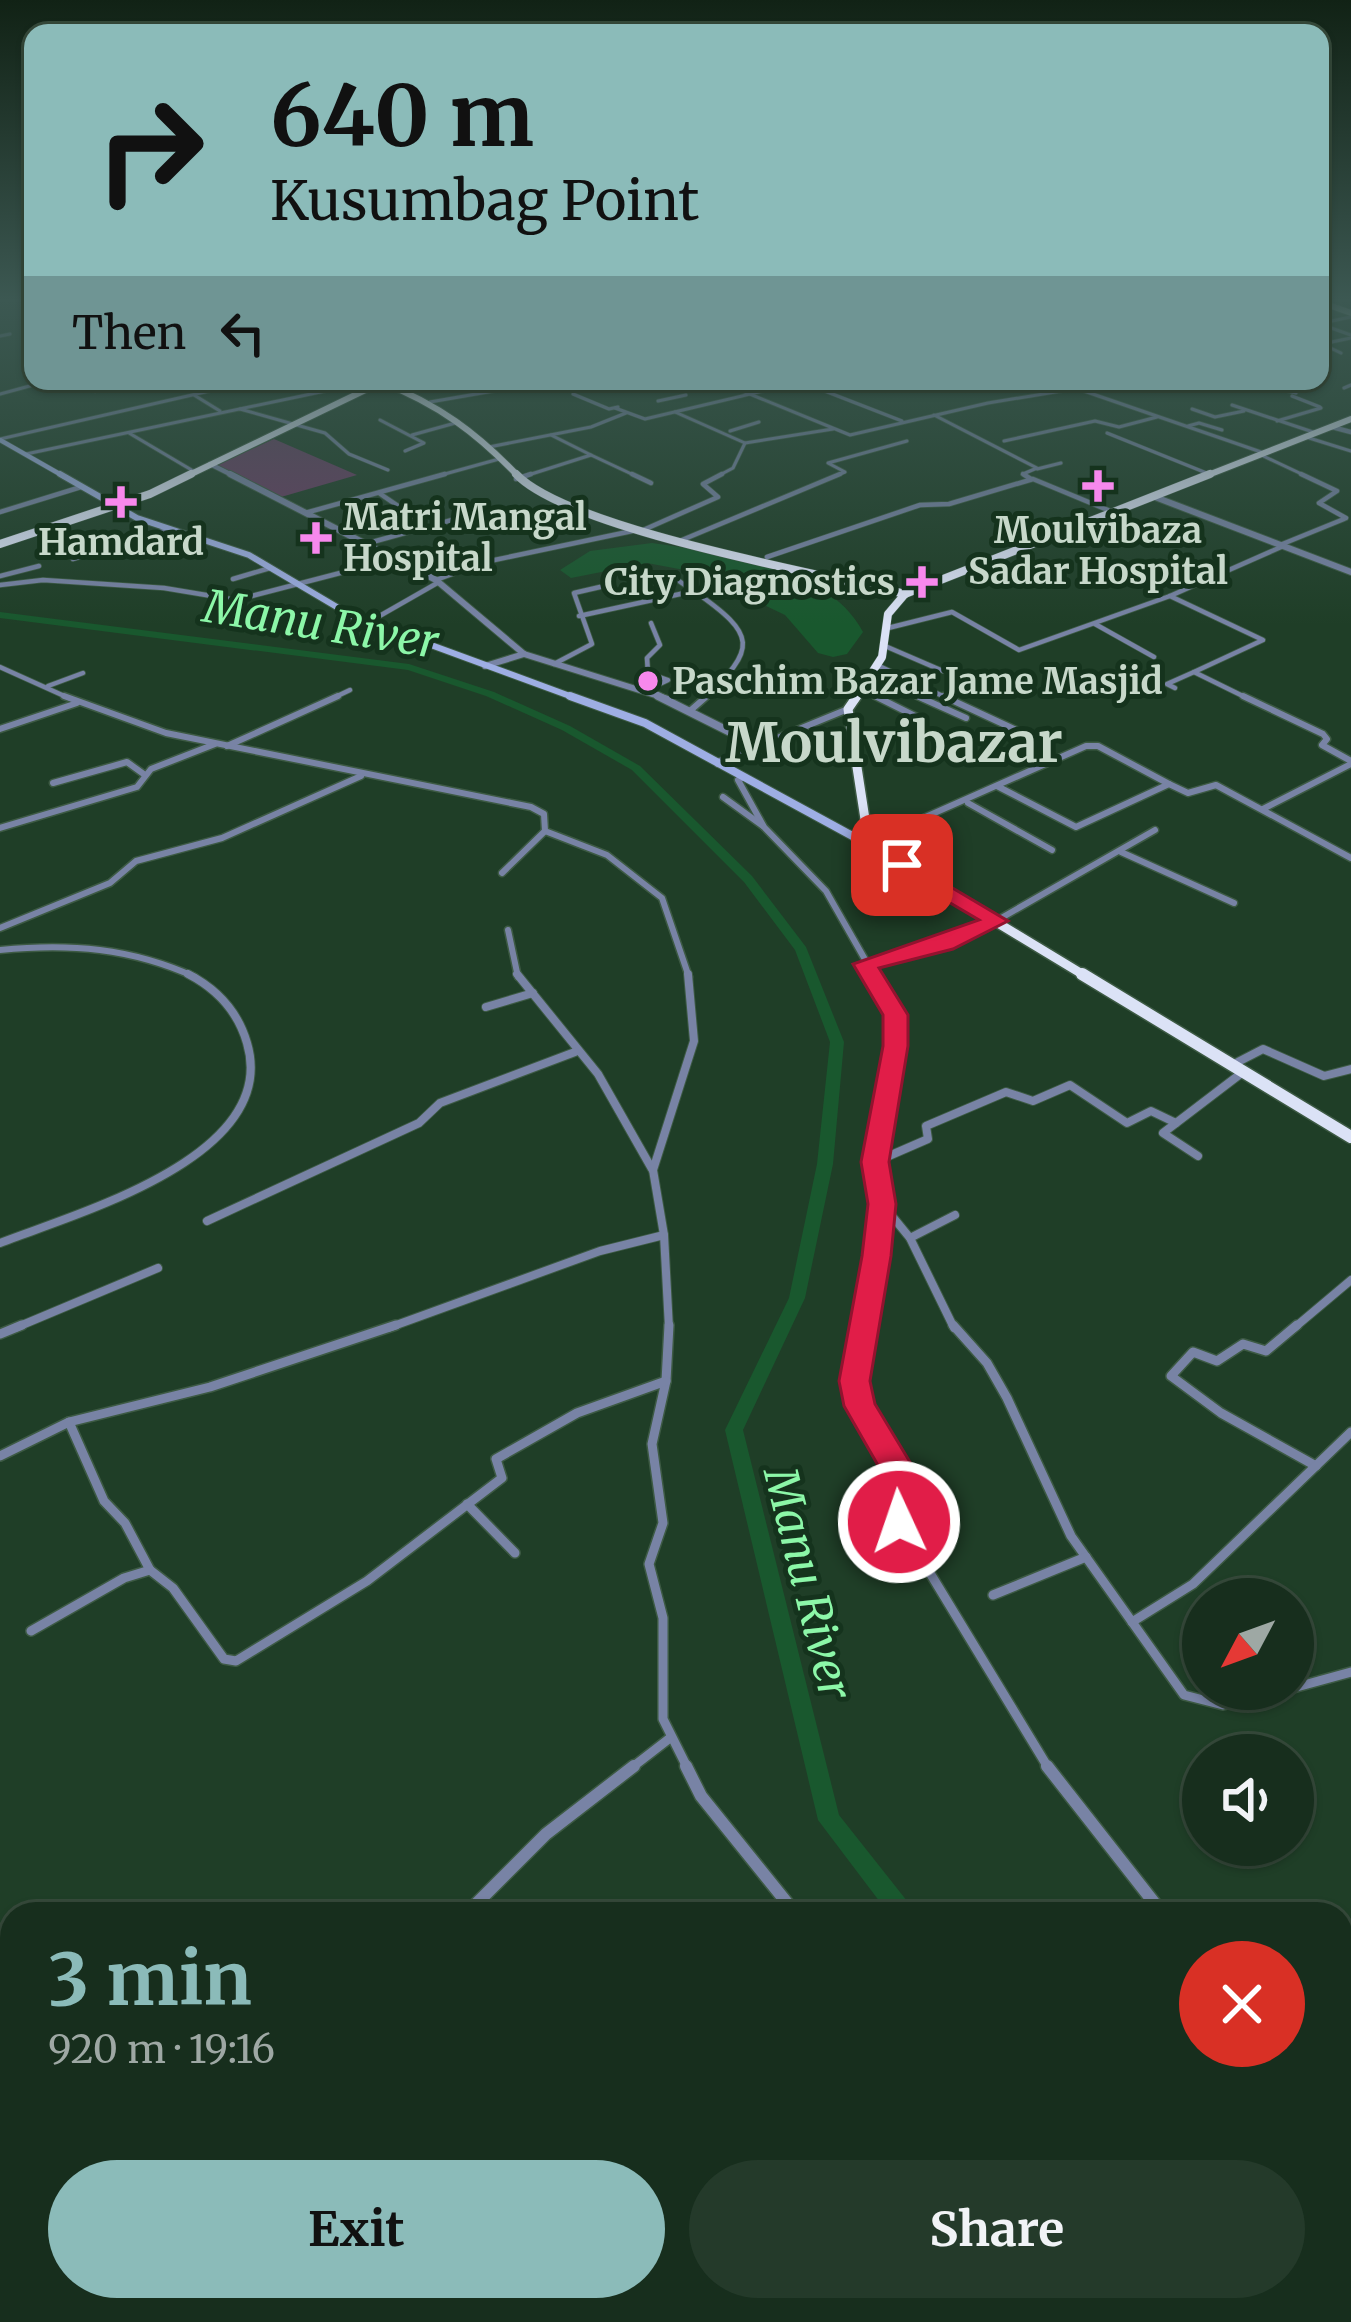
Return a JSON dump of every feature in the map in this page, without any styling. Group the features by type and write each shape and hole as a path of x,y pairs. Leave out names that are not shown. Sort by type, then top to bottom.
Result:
{"highway":[{"path":"0,544 117,507 325,408"},
{"path":"440,408 489,447 516,479 639,531 767,557 905,594"},
{"path":"1351,419 905,594 887,614 885,646 848,709 869,843 1351,1137"}],"main road":[{"path":"0,439 117,507 248,555 369,622 621,713 869,843"}],"street":[{"path":"0,439 135,408"},
{"path":"216,408 222,412"},
{"path":"26,454 237,408"},
{"path":"240,408 325,433 349,454 388,470"},
{"path":"619,408 642,419 689,408"},
{"path":"670,408 745,442 834,429"},
{"path":"783,408 885,448"},
{"path":"869,408 903,422"},
{"path":"856,434 966,408"},
{"path":"1136,408 1263,454 1337,491 1319,503 1348,518"},
{"path":"1241,408 1351,451"},
{"path":"1275,421 1320,408"},
{"path":"1192,409 1216,417 1245,410"},
{"path":"489,447 591,428 626,413"},
{"path":"932,414 1037,469"},
{"path":"1004,441 1088,422 1119,427 1158,416"},
{"path":"380,420 424,446 405,451"},
{"path":"412,435 460,422"},
{"path":"729,431 759,422"},
{"path":"1186,427 1200,423 1222,430 1211,435"},
{"path":"1332,427 1351,432"},
{"path":"127,432 195,472"},
{"path":"1107,433 1211,475"},
{"path":"548,434 651,483"},
{"path":"682,540 845,472 828,463 908,441"},
{"path":"369,622 437,581 493,558 597,543 639,531 718,497 703,484 733,468 745,442"},
{"path":"516,479 591,454"},
{"path":"305,513 500,460"},
{"path":"210,464 437,581 524,654 647,690 758,746"},
{"path":"1061,464 1023,474 1115,513"},
{"path":"767,557 920,505 947,505 1033,479"},
{"path":"0,512 81,487"},
{"path":"377,492 427,525"},
{"path":"1155,497 1351,572"},
{"path":"365,544 488,510"},
{"path":"888,628 952,612 1019,650 1170,596 1348,518"},
{"path":"73,560 170,529"},
{"path":"0,585 43,580 164,588 224,600 394,559"},
{"path":"0,576 39,566"},
{"path":"232,578 270,568"},
{"path":"679,581 737,628 746,653 734,674 691,710"},
{"path":"554,664 592,644 574,593 600,587"},
{"path":"579,616 694,591"},
{"path":"1170,596 1263,640 1167,684 1175,688"},
{"path":"647,690 668,680 648,673 647,658 660,645 651,623"},
{"path":"1095,624 1154,657"},
{"path":"885,646 987,686"},
{"path":"485,666 524,654"},
{"path":"877,665 1042,742"},
{"path":"0,667 78,703 166,733 531,807 544,814 545,831 502,873"},
{"path":"946,671 955,667"},
{"path":"1194,672 1323,734 1327,739 1322,745 1351,762"},
{"path":"46,687 83,673"},
{"path":"871,675 966,718"},
{"path":"862,689 917,717 925,734"},
{"path":"227,746 350,690"},
{"path":"0,729 78,703"},
{"path":"718,763 848,709"},
{"path":"145,775 216,743"},
{"path":"869,843 1093,745 1188,793 1216,785 1351,858"},
{"path":"0,828 147,780 128,762 53,783"},
{"path":"1262,810 1351,762"},
{"path":"0,928 110,883 136,861 222,838 362,776"},
{"path":"744,777 738,780 764,827"},
{"path":"997,786 1076,827 1168,784"},
{"path":"723,797 764,827 826,891 896,1015 875,1162 882,1204 854,1381 860,1406 908,1487 899,1522 1033,1748 1154,1902"},
{"path":"966,803 1052,850"},
{"path":"865,964 945,944 996,921 1155,830"},
{"path":"545,831 608,855 662,898 674,921 693,989 694,1041 652,1170 664,1235 665,1381 652,1444 663,1523 649,1564 663,1618 663,1719 701,1796 786,1902"},
{"path":"1119,851 1234,903"},
{"path":"508,930 513,969 613,1096 638,1154 652,1170"},
{"path":"0,950 62,944 124,951 195,977 248,1025 254,1063 239,1112 199,1157 0,1243"},
{"path":"486,1007 532,993"},
{"path":"1198,1156 1164,1136 1263,1049 1324,1076 1351,1069"},
{"path":"207,1221 419,1124 440,1102 575,1052"},
{"path":"875,1162 929,1138 926,1126 1006,1092 1034,1101 1070,1085 1126,1123 1151,1111 1176,1123"},
{"path":"882,1204 910,1238 959,1337 986,1363 1007,1398 1056,1508 1086,1557 1182,1692"},
{"path":"910,1238 955,1215"},
{"path":"0,1456 69,1422 210,1387 600,1251 664,1235"},
{"path":"0,1334 158,1268"},
{"path":"1316,1466 1267,1433 1221,1413 1171,1376 1192,1352 1217,1361 1243,1344 1267,1351 1351,1280"},
{"path":"69,1422 104,1501 125,1523 150,1570 173,1588 224,1659 236,1661 367,1581 504,1476 494,1465 496,1459 577,1413 665,1381"},
{"path":"1132,1622 1193,1585 1351,1432"},
{"path":"466,1504 515,1553"},
{"path":"993,1594 1086,1557"},
{"path":"31,1631 124,1578 150,1570"},
{"path":"1314,1682 1351,1672"},
{"path":"478,1902 546,1834 670,1738"}],"shaded area":[{"path":"274,439 357,475 281,497 216,465"},
{"path":"652,543 740,558 799,577 846,609 863,632 847,654 833,657 818,653 785,615 695,572 647,563 571,578 560,570 590,551"}],"waterway":[{"name":"Manu River","path":"0,615 409,667 490,694 566,728 636,768 748,879 801,950 837,1042 825,1164 797,1298 734,1430 829,1820 894,1902"}],"place":[{"name":"Moulvibaza Sadar Hospital","path":"1098,486"},
{"name":"Hamdard","path":"121,502"},
{"name":"Matri Mangal Hospital","path":"316,538"},
{"name":"City Diagnostics","path":"922,582"},
{"name":"Paschim Bazar Jame Masjid","path":"648,681"}],"district":[{"name":"Moulvibazar","path":"894,743"}],"route":[{"path":"899,1522 908,1487 860,1406 854,1381 877,1256 882,1204 875,1162 896,1015 865,964 945,944 996,921 902,865"}]}
